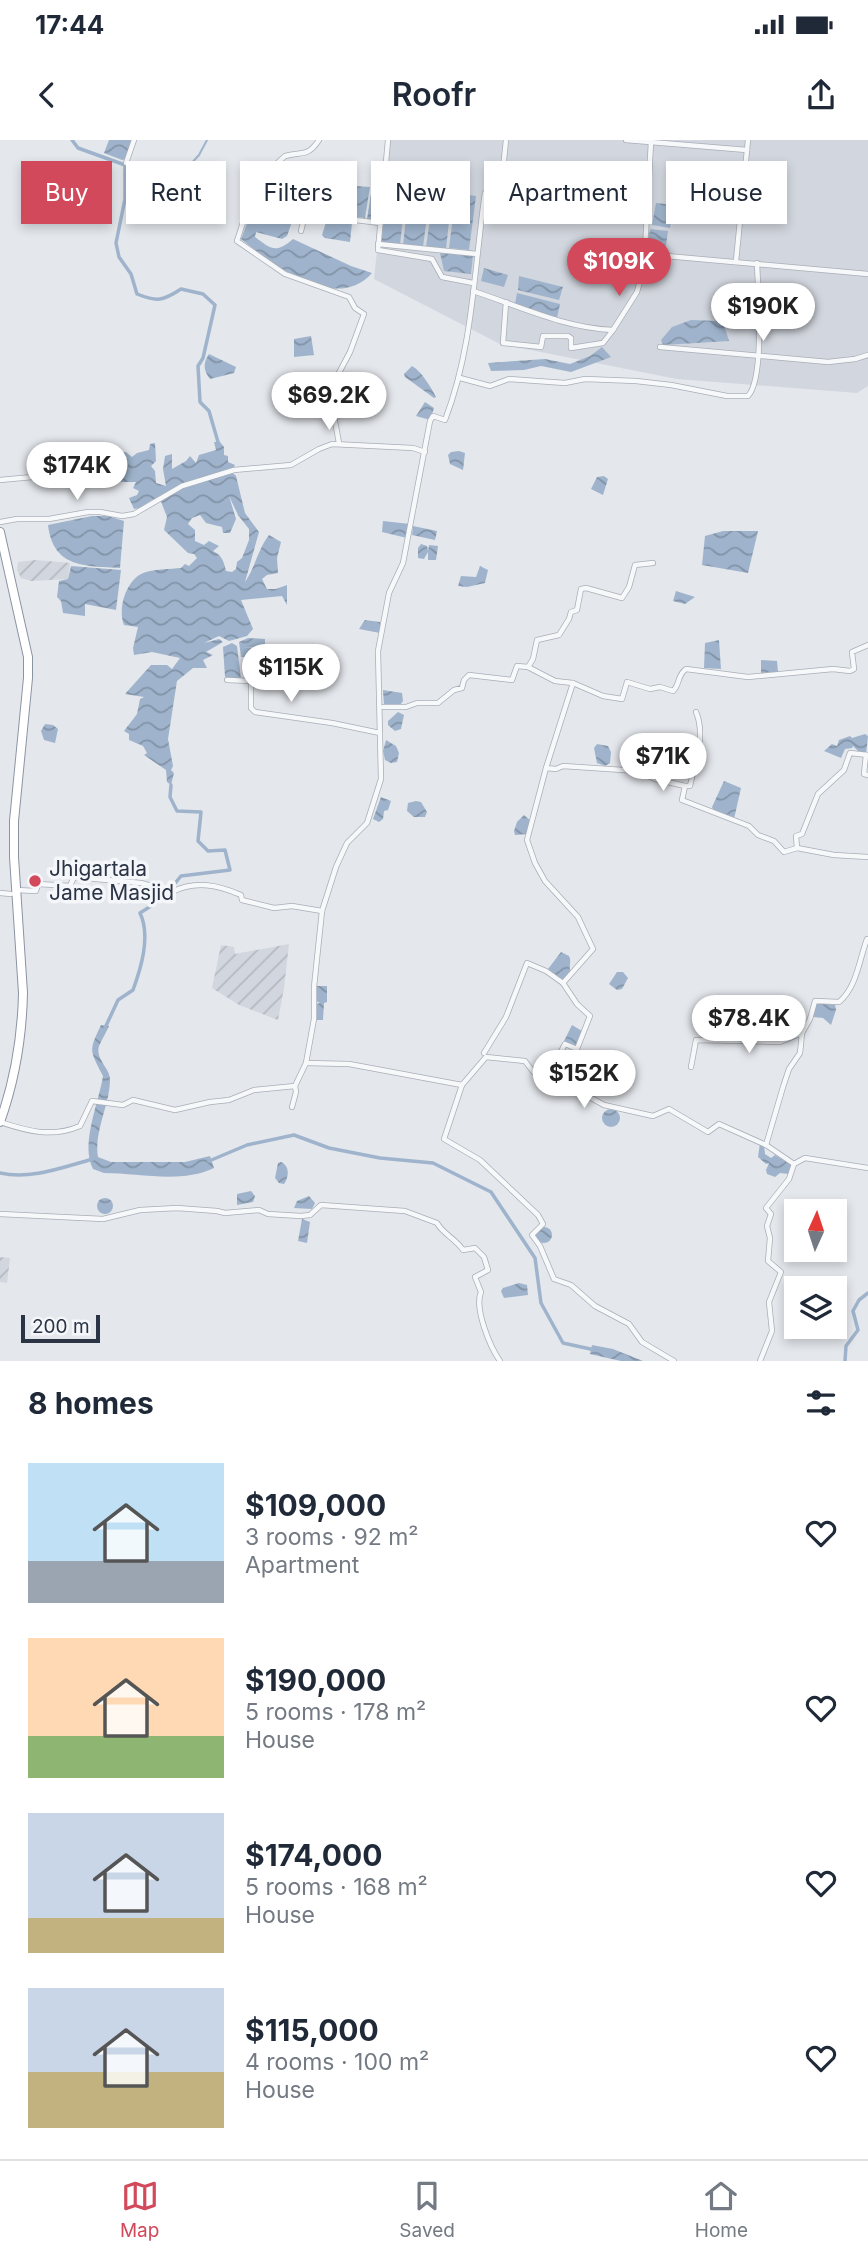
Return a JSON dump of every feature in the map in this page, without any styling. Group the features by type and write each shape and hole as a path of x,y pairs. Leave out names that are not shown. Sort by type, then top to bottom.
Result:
{"highway":[{"path":"0,532 28,657 14,821 13,892 23,993 22,1016 15,1072 0,1122"},
{"path":"0,547 24,653 11,828 17,1026 10,1074 0,1107"}],"street":[{"path":"127,161 134,140"},
{"path":"319,140 312,149 302,155 285,156 262,180 249,202 237,241 285,274 349,297 355,308 365,314 350,352 332,386 331,400 339,443"},
{"path":"386,161 388,140"},
{"path":"292,1107 295,1086 306,1063 314,1019 314,987 322,911 347,843 367,823 381,779 379,651 389,593 403,563 430,421 433,416 445,420 460,378 485,193 501,189 506,140"},
{"path":"626,140 747,150"},
{"path":"736,261 748,140"},
{"path":"506,302 503,342 541,347 542,336 568,336 571,338 571,348 603,343 636,292 644,266 651,142"},
{"path":"301,230 305,214 371,222"},
{"path":"380,224 379,251 432,259 442,277 473,284"},
{"path":"378,244 477,254"},
{"path":"643,254 868,274"},
{"path":"460,378 490,386 509,379 565,383 585,379 626,381 748,397 754,387 760,334 757,263"},
{"path":"472,292 506,302 522,310 596,330 613,330"},
{"path":"660,347 828,362 868,355"},
{"path":"0,522 49,519 88,512 122,516 134,514 182,486 234,470 290,465 319,449 339,443 412,448 425,452"},
{"path":"0,480 65,474 82,468"},
{"path":"528,667 533,659 537,640 559,635 571,612 577,610 581,589 622,598 629,587 635,565 653,563"},
{"path":"383,707 438,704 454,690 462,688 469,675 512,680 516,667 528,667 555,681 573,682 603,696 622,699 627,682 650,689 660,687 673,691 686,669 748,677 833,669 850,671 855,668 852,652 868,645"},
{"path":"227,680 251,681 251,708 255,712 380,733"},
{"path":"563,983 593,949 578,917 545,881 534,863 527,840 573,682"},
{"path":"546,768 556,769 563,766 638,771 655,779 690,786 702,725 696,712"},
{"path":"796,848 796,836 802,834 818,794 844,770 850,753 867,755 864,774 868,775"},
{"path":"685,786 682,800 749,827 758,835 774,841 784,852 796,848 835,855 868,857"},
{"path":"0,893 36,891 38,884 70,886 74,877 141,883 169,891 195,885 223,887 241,895 242,900 258,905 274,908 292,906 322,911"},
{"path":"766,1145 789,1069 802,1048 802,1033 816,1001 839,1002 848,993 867,939"},
{"path":"484,1053 506,1017 527,963 563,983 577,1004 590,1016 577,1049 565,1044 559,1055"},
{"path":"691,1067 696,1040 780,1042 802,1033"},
{"path":"674,1361 642,1342 629,1324 595,1306 571,1285 554,1279 540,1246 532,1235 543,1224 534,1209 480,1160 444,1139 462,1085 485,1057 525,1060 535,1074 551,1087 562,1083 604,1105 653,1116 669,1109 708,1132 719,1124 766,1145 794,1164"},
{"path":"306,1063 340,1062 462,1085"},
{"path":"0,1122 36,1133 63,1131 80,1126 90,1104 96,1101 123,1105 133,1100 175,1110 210,1101 229,1100 254,1090 295,1086"},
{"path":"760,1361 772,1331 769,1302 781,1272 768,1261 770,1238 766,1226 771,1214 766,1208 789,1179 794,1164 805,1157 868,1167"},
{"path":"0,1214 103,1219 140,1210 177,1208 225,1213 259,1210 268,1214 301,1216 310,1215 321,1205 405,1211 437,1223 463,1250 475,1248 484,1257 488,1270 475,1277 481,1292 478,1300 492,1347 500,1361"}],"shaded area":[{"path":"389,140 868,140 868,386 857,393 677,379 500,344 374,279 380,224 470,224 470,161 387,161"},
{"path":"36,560 70,563 68,579 31,581 21,578 17,570 18,562"},
{"path":"289,944 278,1020 239,1005 212,988 221,945 234,947 235,954"},
{"path":"0,1257 10,1258 7,1283 0,1282"}],"water":[{"path":"109,140 132,140 126,159 104,153"},
{"path":"357,186 370,187 365,218 357,217"},
{"path":"371,193 371,219 367,219"},
{"path":"470,195 476,196 469,250 449,248 452,224 470,224"},
{"path":"656,203 666,204 666,224 671,224 670,228 652,225"},
{"path":"247,224 291,224 287,236 282,239 256,232 255,237 274,248 282,247 293,239 372,273 357,284 341,288 323,287 287,272 241,239"},
{"path":"325,224 352,224 350,242 325,238 322,235"},
{"path":"383,224 402,224 400,245 381,243"},
{"path":"405,224 426,224 423,247 403,246"},
{"path":"429,224 449,224 446,249 426,247"},
{"path":"650,229 668,231 665,253 647,251"},
{"path":"440,253 473,256 471,274 444,271"},
{"path":"484,268 508,275 504,287 481,281"},
{"path":"519,276 563,287 559,300 518,290"},
{"path":"517,293 560,304 557,318 522,309 515,304"},
{"path":"691,320 719,321 724,325 729,341 663,345 661,340 672,327"},
{"path":"311,336 314,355 294,357 294,339"},
{"path":"602,347 611,357 571,372 541,366 524,370 491,371 488,363 545,359 570,364 590,356"},
{"path":"209,354 236,367 234,373 210,379 205,366"},
{"path":"412,366 436,397 405,377 404,374"},
{"path":"425,402 434,408 430,420 416,416"},
{"path":"214,442 220,442 224,447 224,455 228,456 228,462 235,465 232,472 236,476 245,513 259,532 245,582 269,535 281,542 277,558 278,573 262,579 267,589 287,585 287,605 282,596 241,600 253,629 247,636 229,641 219,636 204,643 219,639 223,642 206,652 213,655 203,660 207,668 193,668 177,681 168,739 173,766 171,770 174,773 171,785 167,782 166,770 144,755 147,753 143,746 129,740 129,734 124,731 137,714 140,699 144,697 125,694 151,665 167,665 172,669 180,658 152,652 134,655 138,627 124,625 122,610 125,594 139,575 155,570 181,568 185,564 189,566 197,558 164,530 167,517 160,499 134,509 129,498 137,495 139,491 133,488 136,482 119,482 114,470 125,465 127,457 121,456 120,452 126,452 132,457 149,450 150,444 155,443 156,461 151,466 155,471 156,483 166,486 163,469 165,456 172,454 172,469 190,456 196,463 199,455 216,450","holes":["229,496 238,515 249,529 249,540 242,558 232,572 226,571 222,559 213,551 219,546 209,541 204,545 195,541 195,530 188,524 192,518 200,515 206,523 222,527 223,533 230,533 236,519"]},
{"path":"459,451 465,453 463,470 450,464 448,455"},
{"path":"604,476 608,479 603,495 591,489 597,477"},
{"path":"92,516 108,516 124,521 120,568 83,565 64,557 56,550 48,525"},
{"path":"383,521 410,524 407,538 382,532"},
{"path":"413,526 437,531 435,540 412,535"},
{"path":"723,531 758,531 748,573 702,565 705,536"},
{"path":"421,544 427,546 428,551 429,545 438,546 436,560 428,560 428,552 424,559 418,558"},
{"path":"71,566 121,570 116,610 85,604 85,616 63,613 61,601 57,597 59,581 68,579"},
{"path":"480,566 488,570 485,583 458,586 461,576 476,577"},
{"path":"676,591 695,597 685,604 673,601"},
{"path":"365,620 380,622 380,633 359,629"},
{"path":"248,638 265,639 265,648 243,647 264,649 265,658 241,657 239,642"},
{"path":"719,640 721,669 704,668 705,643"},
{"path":"232,643 237,646 241,679 225,677 223,647"},
{"path":"266,649 289,652 284,658 267,658"},
{"path":"761,660 777,661 778,672 761,673"},
{"path":"383,690 402,693 403,701 400,705 384,705"},
{"path":"398,712 404,715 401,729 395,731 388,725 388,721"},
{"path":"45,724 58,729 55,743 44,740 41,731"},
{"path":"865,734 868,736 866,754 860,753 853,746 845,749 841,758 824,751 832,744 837,746 839,740"},
{"path":"386,740 396,746 399,753 397,762 385,760 383,751"},
{"path":"597,744 608,746 611,752 610,763 605,766 597,763 594,748"},
{"path":"724,781 741,788 734,819 714,812 712,807"},
{"path":"381,797 391,801 379,822 373,819"},
{"path":"421,802 427,812 425,817 414,817 407,811 408,803"},
{"path":"524,815 531,821 527,834 515,835 517,822"},
{"path":"561,952 569,956 571,973 563,981 548,969"},
{"path":"617,972 623,972 628,978 622,989 617,990 609,984"},
{"path":"316,986 327,986 323,1020 316,1020 316,1004 320,1003 316,1001"},
{"path":"816,1002 835,1005 831,1025 823,1018 813,1017"},
{"path":"101,1025 109,1026 98,1051 110,1081 98,1138 98,1157 111,1162 185,1162 210,1156 214,1168 174,1177 104,1173 93,1169 89,1135 103,1076 93,1056 92,1046"},
{"path":"572,1025 582,1031 577,1048 564,1041"},
{"path":"611,1109 617,1112 620,1118 617,1124 611,1127 605,1124 602,1118 605,1112"},
{"path":"760,1143 764,1145 765,1154 771,1158 775,1155 792,1165 789,1174 780,1173 775,1177 767,1174 769,1163 766,1164 758,1157"},
{"path":"281,1162 288,1172 284,1184 275,1178 278,1163"},
{"path":"251,1191 255,1196 253,1202 237,1205 237,1194"},
{"path":"309,1196 315,1203 312,1209 294,1208 297,1201"},
{"path":"105,1198 113,1206 105,1214 97,1206"},
{"path":"302,1219 310,1222 307,1243 298,1241"},
{"path":"541,1227 547,1227 552,1235 550,1241 541,1243 536,1238 536,1232"},
{"path":"519,1283 527,1285 528,1295 504,1298 501,1291 503,1288"},
{"path":"592,1345 613,1349 643,1361 621,1361 590,1354"}],"waterway":[{"path":"72,140 78,148 125,165 125,199 116,243 119,257 131,274 137,294 160,299 181,289 203,294 215,305 203,358 198,366 200,402 209,411 218,442"},
{"path":"125,165 177,179 199,155 207,140"},
{"path":"105,1028 118,1000 133,990 139,972 145,942 140,913 162,899 181,876 230,870 225,850 208,851 198,841 201,812 177,811 170,797 171,785"},
{"path":"209,1161 247,1145 294,1135 329,1148 380,1158 433,1163 491,1192 535,1258 541,1303 563,1343 595,1350"},
{"path":"0,1173 35,1174 93,1159"},
{"path":"845,1361 846,1346 858,1330 853,1311 859,1300 868,1293"}],"place":[{"name":"Jhigartala Jame Masjid","path":"35,881"}]}
